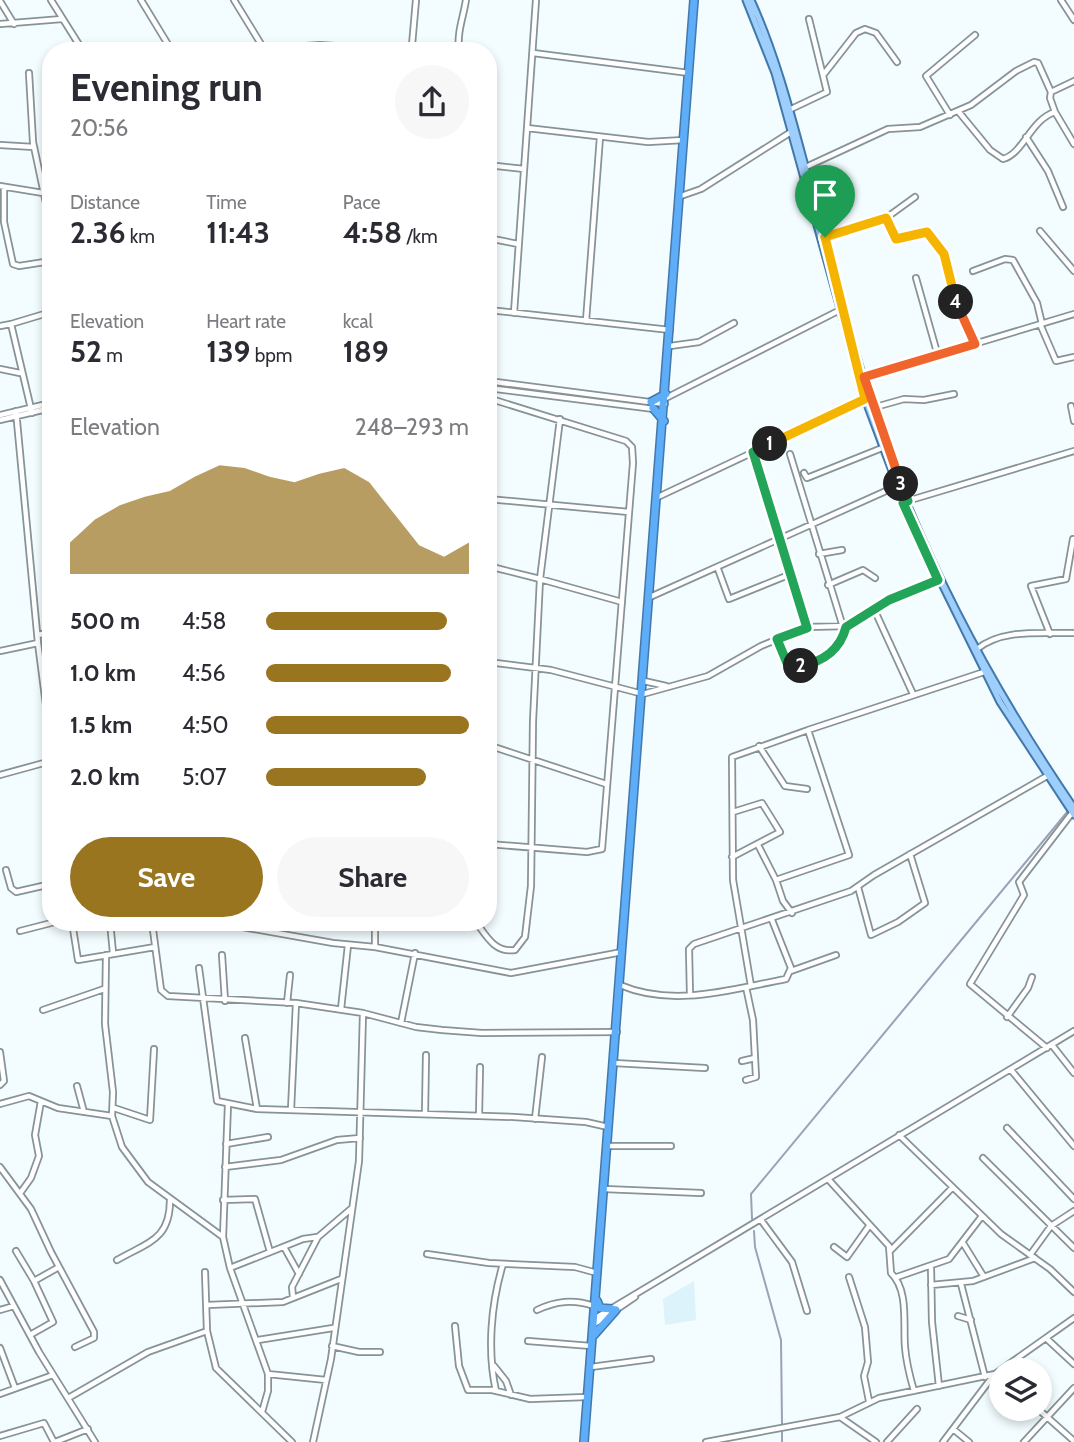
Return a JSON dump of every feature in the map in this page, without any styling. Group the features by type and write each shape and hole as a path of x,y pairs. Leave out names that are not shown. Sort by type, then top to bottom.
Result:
{"highway":[{"path":"584,1442 670,346 694,0"},
{"path":"664,421 652,405 665,402"},
{"path":"592,1342 614,1309 600,1308 595,1296"}],"main road":[{"path":"752,1 789,110 867,399 897,486 977,649 1073,812"},
{"path":"752,1 864,377 867,399 906,502 938,580 984,672 1047,776 1073,812"}],"street":[{"path":"51,0 77,42"},
{"path":"141,0 167,42"},
{"path":"234,0 258,42"},
{"path":"412,42 416,0"},
{"path":"459,42 458,24 464,15 466,0"},
{"path":"514,313 536,0"},
{"path":"1061,0 1074,20"},
{"path":"0,1 14,23"},
{"path":"0,24 62,19"},
{"path":"789,110 827,93 809,19"},
{"path":"824,74 856,33 865,29 876,33 897,62"},
{"path":"950,114 926,76 975,35"},
{"path":"533,53 690,73"},
{"path":"806,167 888,130 914,129 958,111 981,99 1016,71 1034,62 1038,63 1051,92 1050,98 1055,112 1074,144"},
{"path":"29,73 34,147 42,188"},
{"path":"1051,92 1074,81"},
{"path":"958,111 990,150 1001,159 1012,156 1043,118 1055,112"},
{"path":"527,128 673,143 685,140"},
{"path":"681,196 701,190 791,132"},
{"path":"586,321 600,137"},
{"path":"1026,137 1048,171 1063,207"},
{"path":"673,143 684,149"},
{"path":"0,145 34,147"},
{"path":"497,166 524,169"},
{"path":"42,193 4,188 4,222 13,264 19,266 42,262"},
{"path":"825,237 886,218 915,197"},
{"path":"886,218 895,239 925,231 943,251 952,292 975,344"},
{"path":"1040,231 1074,271"},
{"path":"497,240 518,244"},
{"path":"973,271 1005,259 1013,260 1037,303 1041,324 1056,361 1074,357"},
{"path":"916,278 938,356"},
{"path":"497,389 652,405 665,402 842,306"},
{"path":"497,311 671,330"},
{"path":"864,377 1074,314"},
{"path":"0,326 42,315"},
{"path":"670,346 699,342 734,323"},
{"path":"11,324 20,373 31,410"},
{"path":"0,369 20,373"},
{"path":"497,382 652,405"},
{"path":"872,408 904,399 924,400 954,394"},
{"path":"658,497 867,399"},
{"path":"497,401 614,436 632,447 633,463 601,850 532,849 497,845"},
{"path":"0,420 42,406"},
{"path":"1071,407 1074,421"},
{"path":"31,410 42,409"},
{"path":"0,415 17,414"},
{"path":"17,414 42,674"},
{"path":"483,931 496,947 509,951 520,947 527,928 540,579 560,419"},
{"path":"804,473 807,478 814,477 882,448"},
{"path":"906,502 1074,451"},
{"path":"753,452 807,628"},
{"path":"790,454 839,622 845,627"},
{"path":"650,597 718,569 897,486"},
{"path":"497,500 629,512"},
{"path":"1050,634 1031,586 1065,579 1073,539"},
{"path":"820,554 842,550"},
{"path":"497,568 622,601"},
{"path":"718,569 729,599 791,574"},
{"path":"828,585 863,570 875,578"},
{"path":"497,663 536,667 643,694 708,676 777,639 807,628 845,627 874,609 938,580"},
{"path":"874,609 913,694"},
{"path":"836,627 839,622"},
{"path":"777,639 787,663 802,666 818,662 833,652 843,640 845,627"},
{"path":"977,649 1003,636 1074,633"},
{"path":"38,635 42,634"},
{"path":"0,651 38,643"},
{"path":"746,1080 756,1078 743,928 735,897 732,858 732,756 984,672"},
{"path":"644,681 667,686"},
{"path":"776,880 849,855 808,730"},
{"path":"760,746 785,786 795,790 807,789"},
{"path":"497,748 606,784"},
{"path":"0,775 42,763"},
{"path":"690,995 690,947 772,920 858,887 1047,776"},
{"path":"732,858 780,832 763,804 733,812"},
{"path":"1047,1048 971,988 970,983 1024,895 1019,881 1073,812"},
{"path":"758,845 790,913"},
{"path":"858,887 870,934 898,922 925,903 910,855"},
{"path":"6,870 14,891 42,886"},
{"path":"772,920 791,971"},
{"path":"20,931 42,925"},
{"path":"73,931 77,960 155,947"},
{"path":"111,931 113,953"},
{"path":"153,931 163,995 203,1000 296,1003 363,1013 401,1023 482,1033 617,1032"},
{"path":"269,931 375,947 511,973 555,967 623,952"},
{"path":"375,931 375,947"},
{"path":"341,1009 348,944"},
{"path":"222,954 225,1001"},
{"path":"401,1023 415,954"},
{"path":"106,955 104,989 113,1116 122,1147 141,1176 223,1237"},
{"path":"620,985 645,994 718,994 786,979 791,971 836,956"},
{"path":"199,968 215,1098 228,1104 257,1109 586,1122 609,1127"},
{"path":"287,1003 290,975"},
{"path":"1006,1017 1028,988 1032,977"},
{"path":"43,1010 104,989"},
{"path":"291,1110 296,1003"},
{"path":"313,1442 332,1346 353,1208 362,1113 363,1013"},
{"path":"594,1322 1074,1031"},
{"path":"245,1038 257,1109"},
{"path":"1052,1045 1074,1073"},
{"path":"114,1108 150,1120 154,1049"},
{"path":"0,1052 4,1081 0,1085"},
{"path":"425,1114 426,1055"},
{"path":"535,1119 542,1057"},
{"path":"742,1061 755,1058"},
{"path":"614,1063 705,1068"},
{"path":"479,1116 480,1067"},
{"path":"1011,1070 1074,1146"},
{"path":"77,1086 84,1112"},
{"path":"0,1104 29,1096 58,1108 113,1116"},
{"path":"21,1190 31,1178 39,1156 35,1135 41,1101"},
{"path":"228,1104 223,1237 230,1268 268,1374 268,1391 262,1412"},
{"path":"1007,1128 1074,1199"},
{"path":"899,1135 982,1216 1074,1292"},
{"path":"226,1144 268,1137"},
{"path":"225,1167 281,1160 337,1140 360,1138"},
{"path":"607,1146 671,1146"},
{"path":"983,1158 1074,1248"},
{"path":"0,1167 21,1190 95,1335 75,1347"},
{"path":"828,1179 890,1251 891,1273 897,1278 904,1304 904,1346 914,1391"},
{"path":"890,1251 952,1188"},
{"path":"604,1189 701,1193"},
{"path":"117,1260 158,1237 165,1229 169,1221 170,1199"},
{"path":"223,1200 255,1199 270,1252"},
{"path":"293,1297 292,1287 318,1237 353,1208"},
{"path":"931,1285 961,1283 984,1277 1032,1257 1051,1226 1074,1212"},
{"path":"897,1278 931,1268 948,1259 982,1216"},
{"path":"761,1220 792,1262 807,1311"},
{"path":"834,1247 846,1258 869,1226"},
{"path":"230,1268 318,1237"},
{"path":"963,1243 984,1277"},
{"path":"284,1247 299,1274"},
{"path":"16,1251 53,1322 30,1335"},
{"path":"426,1254 502,1264 575,1267 598,1273"},
{"path":"496,1391 491,1376 494,1366 493,1304 502,1264"},
{"path":"34,1281 59,1267"},
{"path":"931,1268 939,1386"},
{"path":"205,1272 207,1331 216,1368 292,1442"},
{"path":"849,1278 865,1327 868,1362 864,1376 869,1401"},
{"path":"207,1305 283,1302 341,1279"},
{"path":"0,1280 53,1375 70,1397 95,1442"},
{"path":"961,1283 985,1377"},
{"path":"537,1310 552,1303 577,1301 595,1306"},
{"path":"0,1310 14,1306"},
{"path":"958,1316 971,1320"},
{"path":"1020,1358 1074,1318"},
{"path":"455,1326 459,1366 466,1388 470,1391 496,1391 530,1399 588,1398"},
{"path":"258,1340 333,1328"},
{"path":"70,1397 148,1352 207,1331"},
{"path":"1047,1339 1074,1364"},
{"path":"528,1341 592,1342"},
{"path":"332,1346 359,1352 380,1352"},
{"path":"0,1348 15,1388"},
{"path":"591,1367 651,1359"},
{"path":"494,1366 506,1381 511,1396"},
{"path":"268,1374 326,1380"},
{"path":"0,1394 53,1375"},
{"path":"706,1442 840,1417 869,1401 989,1376"},
{"path":"943,1442 989,1385"},
{"path":"1052,1412 1074,1388"},
{"path":"887,1442 917,1409"},
{"path":"840,1417 876,1442"},
{"path":"1024,1442 1043,1421"},
{"path":"1052,1421 1074,1441"},
{"path":"0,1436 44,1423 54,1442 88,1429"},
{"path":"953,1429 969,1442"}],"shaded area":[{"path":"694,1281 696,1320 665,1325 663,1299"}],"waterway":[{"path":"752,1219 751,1194 1068,811"},
{"path":"754,1231 755,1247 781,1340 782,1424"},
{"path":"782,1430 782,1442"}],"route":[{"path":"886,218 896,239 927,232 933,244 943,251 952,292 975,344 864,377 872,408 908,501 903,503 938,580 902,594 874,609 846,627 843,640 828,656 818,662 796,667 787,663 777,639 807,628 806,621 753,452 865,399 840,305 844,304 825,237 886,218"}]}
